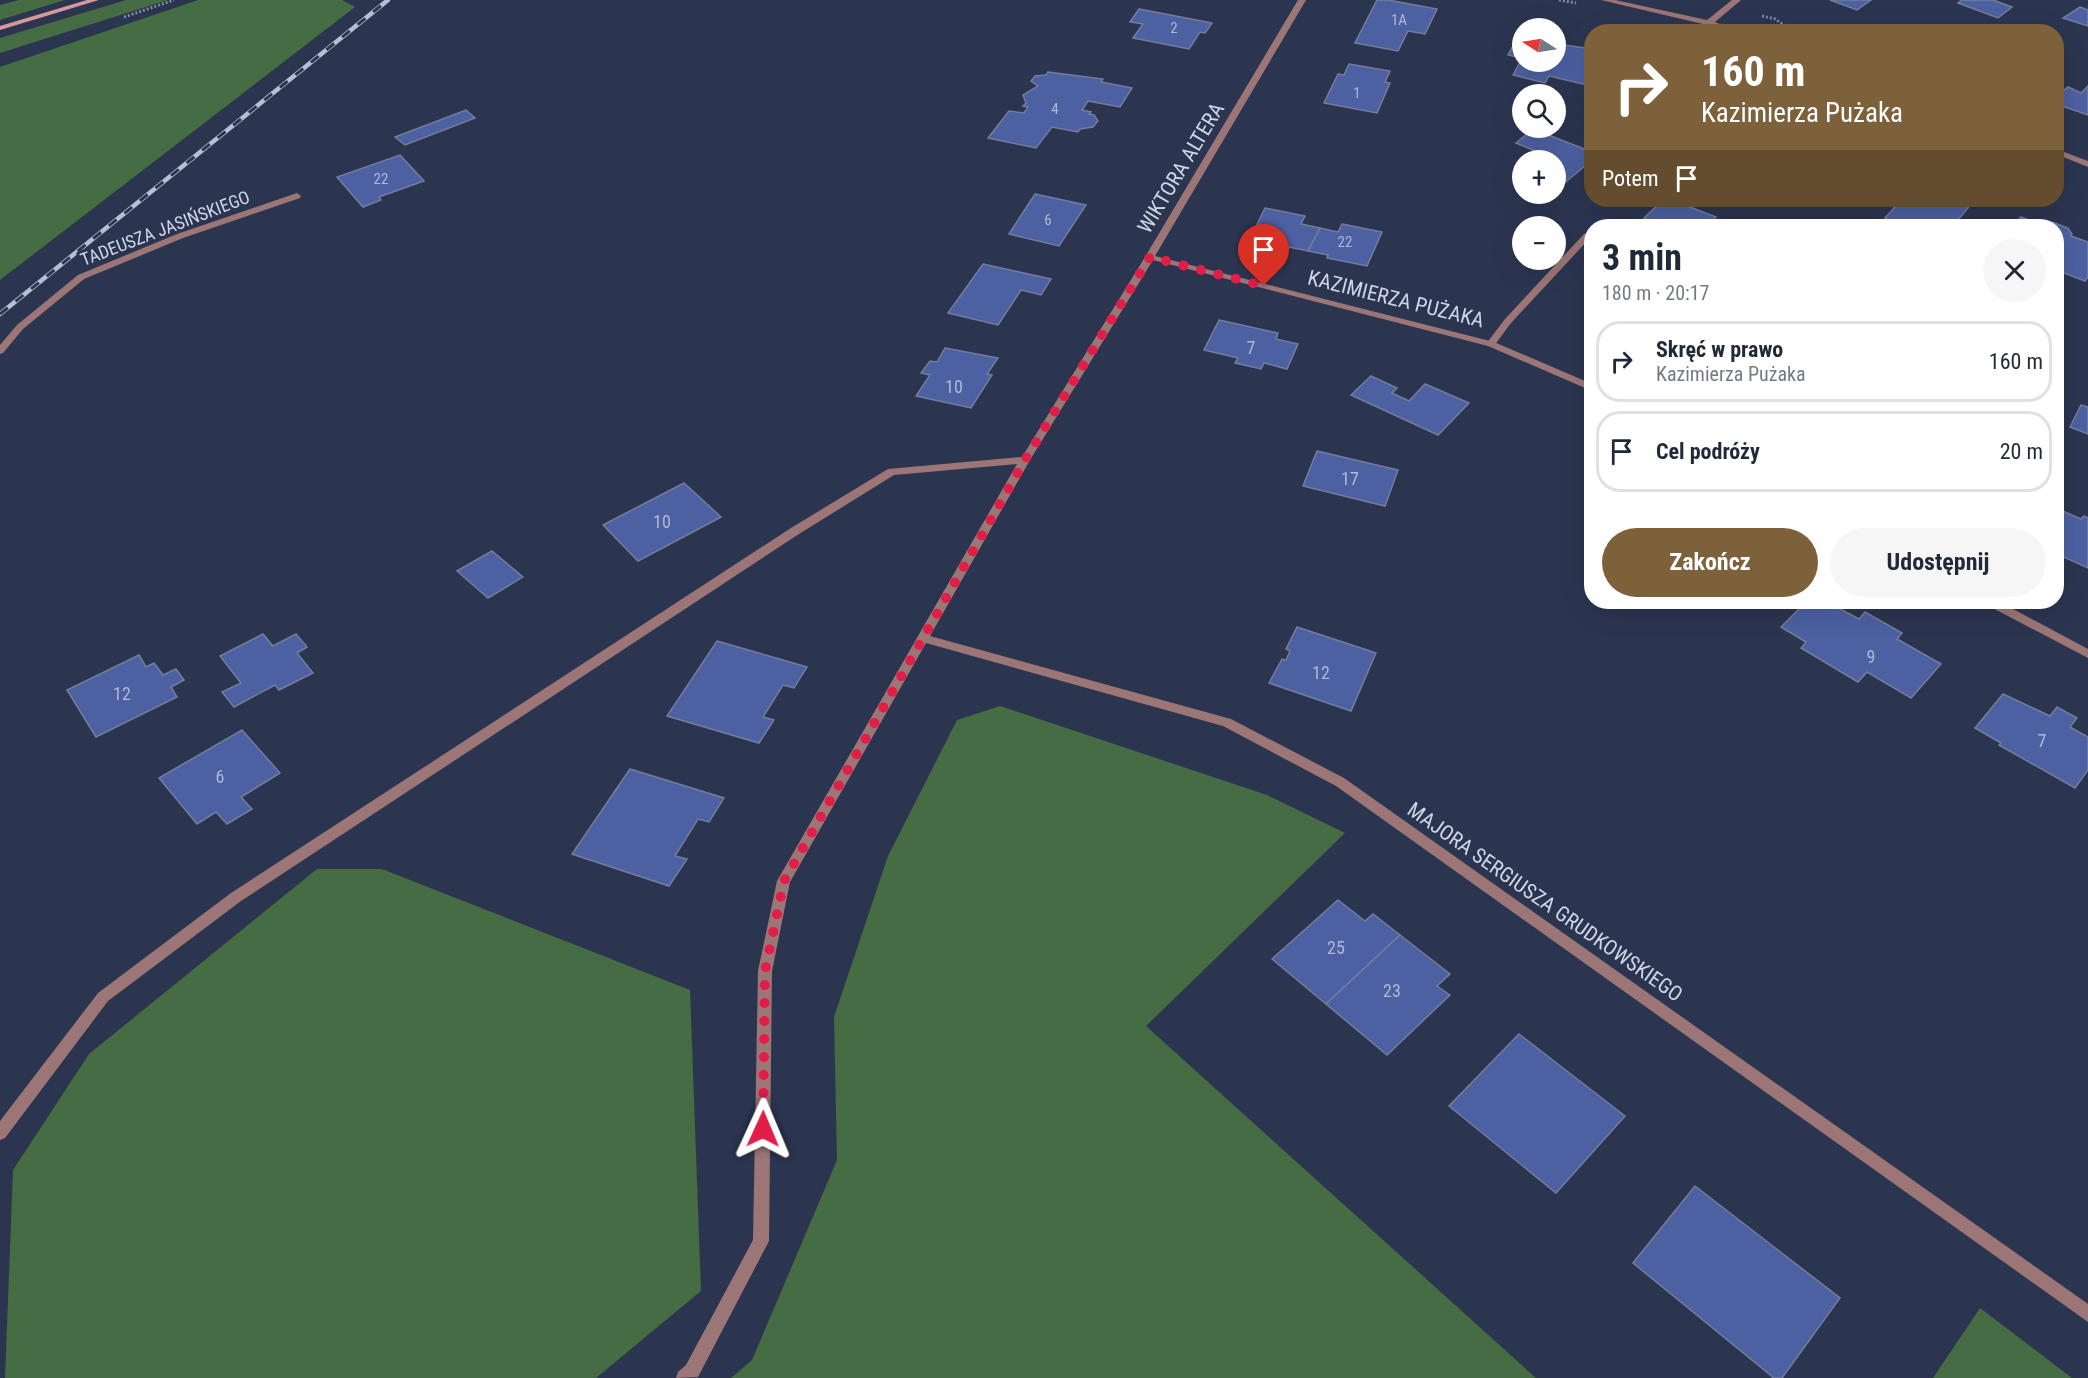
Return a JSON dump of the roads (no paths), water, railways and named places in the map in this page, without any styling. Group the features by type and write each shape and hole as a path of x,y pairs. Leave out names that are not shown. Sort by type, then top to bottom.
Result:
{"main road":[{"path":"0,28 95,0"}],"street":[{"name":"WIKTORA ALTERA","path":"684,1378 692,1371 761,1241 765,971 784,881 1025,460 1150,257 1302,0"},
{"path":"1605,0 1712,24"},
{"path":"1709,23 1737,0"},
{"path":"2064,154 2088,164"},
{"name":"TADEUSZA JASIŃSKIEGO","path":"0,351 20,327 81,277 180,236 297,196"},
{"path":"1491,344 1508,321 1584,239"},
{"name":"KAZIMIERZA PUŻAKA","path":"1150,257 1491,344 1584,385"},
{"path":"0,1133 103,997 236,897 795,531 892,472 1025,460"},
{"path":"2004,609 2088,654"},
{"name":"MAJORA SERGIUSZA GRUDKOWSKIEGO","path":"922,638 1227,722 1340,782 2088,1314"}],"railway":[{"path":"0,314 388,0"}]}
